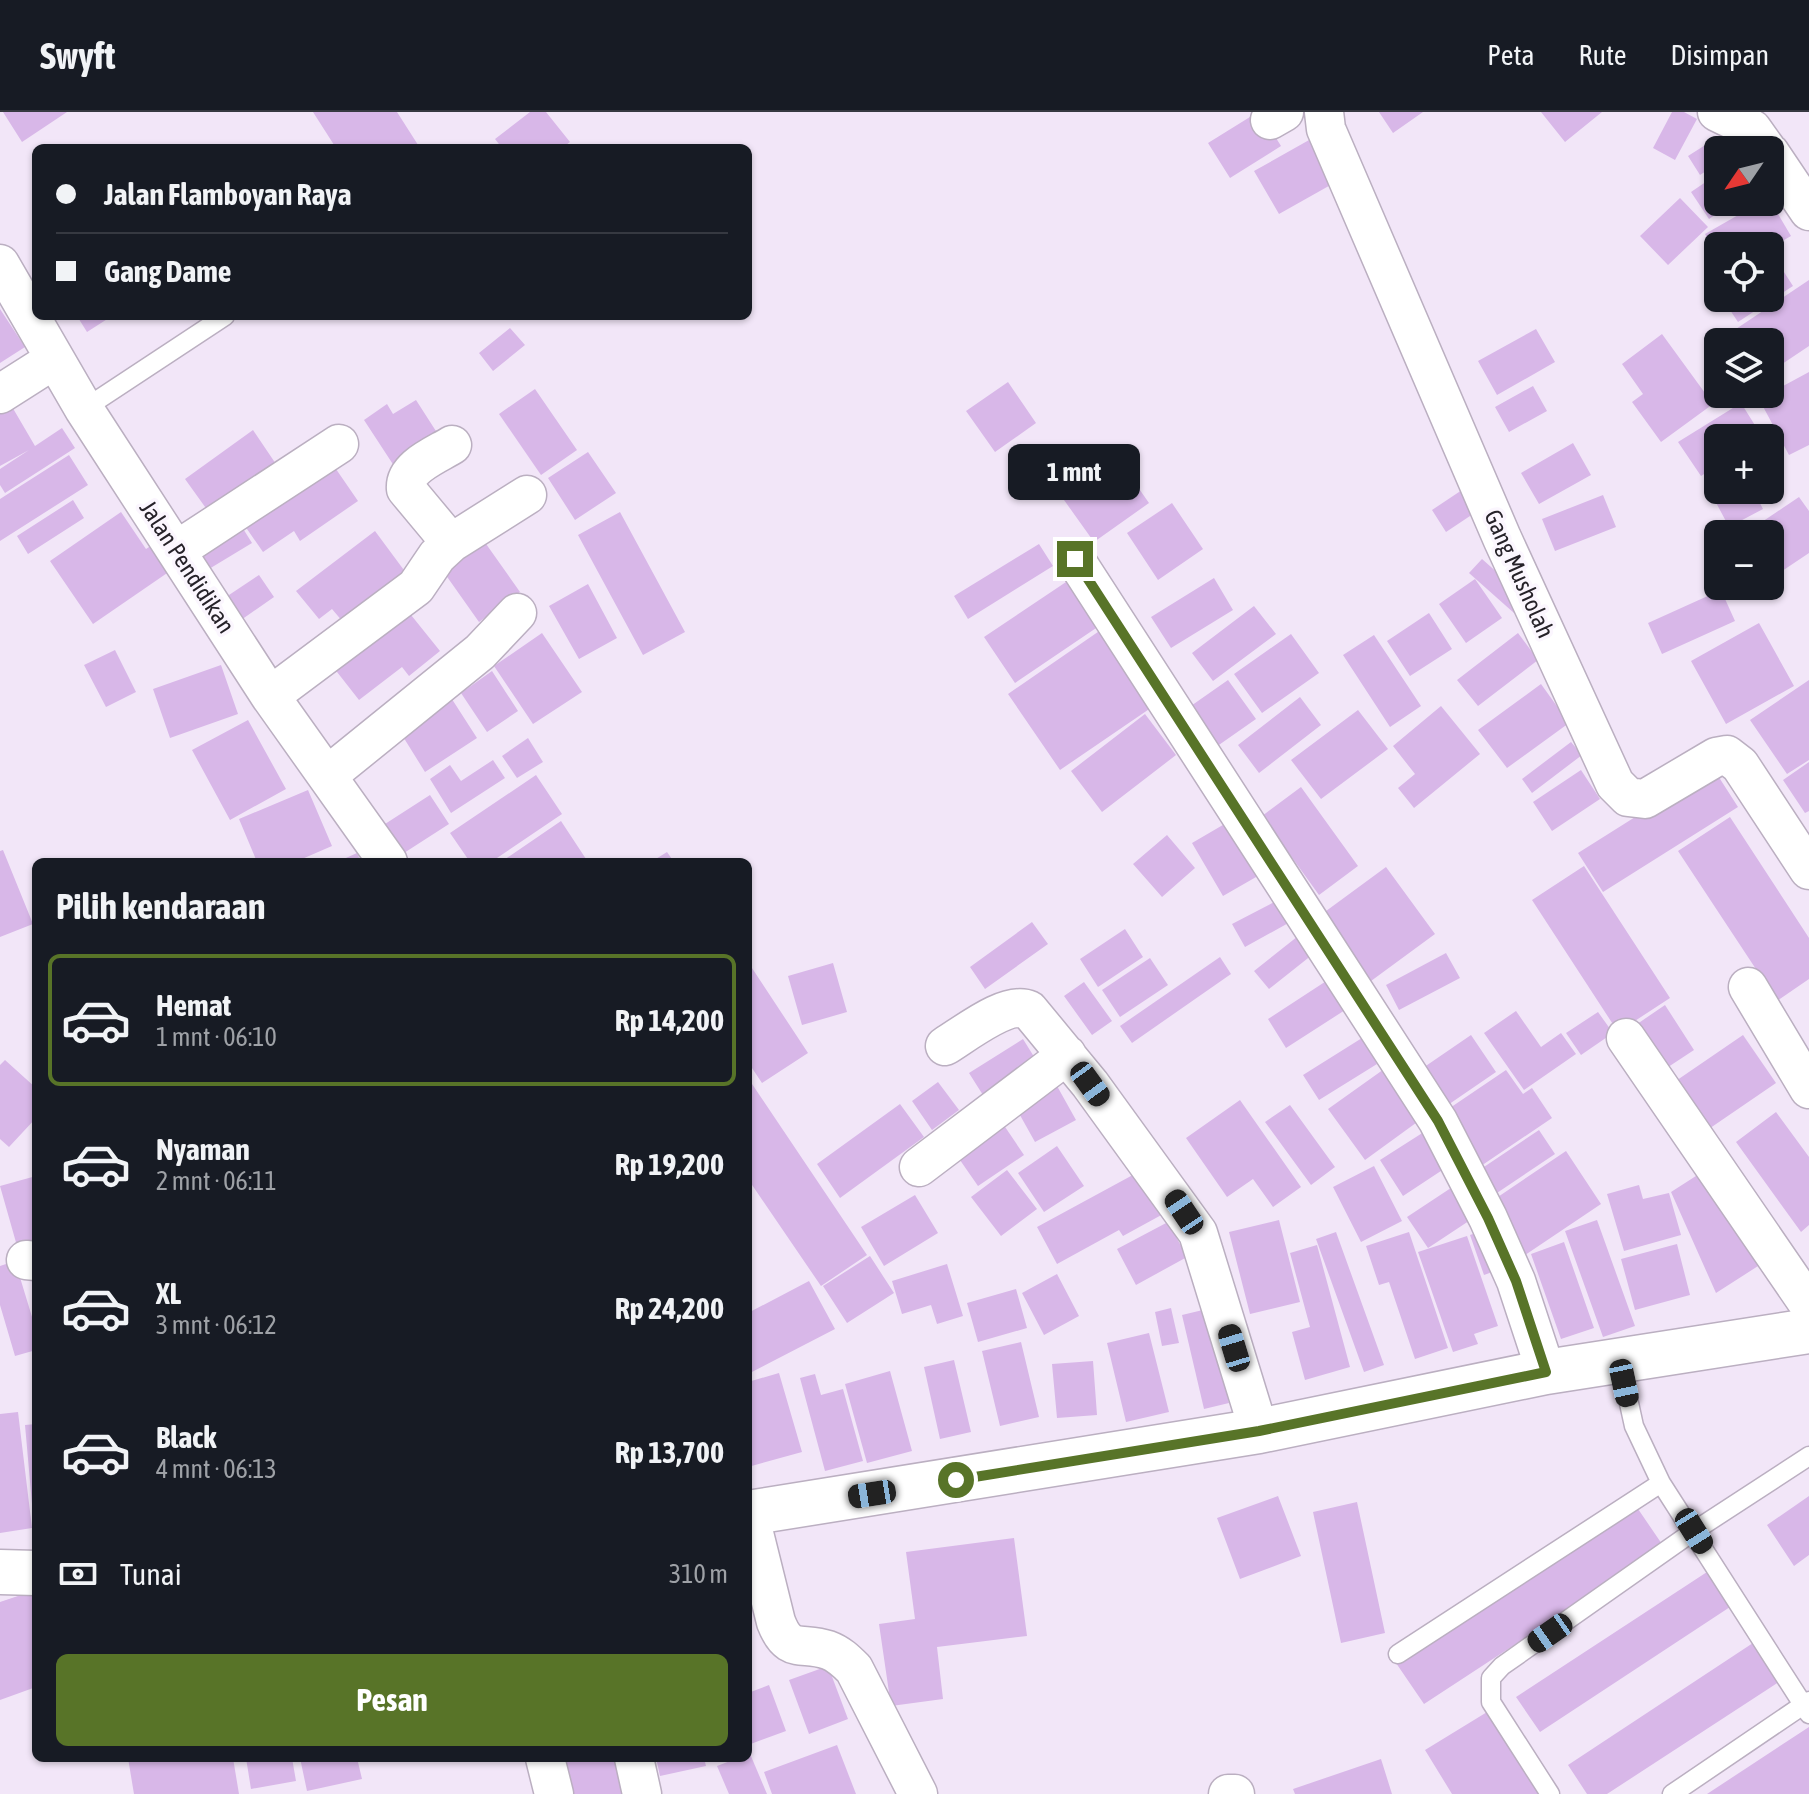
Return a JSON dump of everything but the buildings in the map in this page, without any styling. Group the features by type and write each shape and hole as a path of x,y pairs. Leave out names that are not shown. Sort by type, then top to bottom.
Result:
{"main road":[{"path":"752,1512 1259,1431 1546,1372 1809,1331"},
{"path":"0,1572 32,1573"}],"street":[{"name":"Gang Musholah","path":"1324,112 1326,129 1502,538 1615,784 1628,797 1645,799 1716,757 1727,755 1740,765 1809,870"},
{"path":"1717,112 1752,129 1757,136"},
{"path":"1784,174 1809,211"},
{"name":"Jalan Pendidikan","path":"0,264 32,319"},
{"name":"Jalan Pendidikan","path":"32,320 84,409 270,696 385,858"},
{"path":"0,394 55,359"},
{"path":"177,550 339,444"},
{"path":"451,543 406,489 405,480 411,471 452,445"},
{"path":"270,696 416,587 437,556 451,543 527,495"},
{"path":"1075,559 1438,1121 1488,1218 1516,1281 1546,1372"},
{"path":"328,775 480,652 517,613"},
{"path":"1748,987 1809,1089"},
{"path":"945,1046 1004,1011 1022,1006 1029,1010 1067,1055 1198,1233 1259,1431"},
{"path":"1626,1038 1809,1305"},
{"path":"919,1167 1067,1055"},
{"path":"752,1529 782,1637 794,1646 834,1653 854,1669 912,1792"},
{"path":"546,1762 554,1794"},
{"path":"635,1762 642,1794"},
{"path":"1228,1794 1235,1794"}],"lane":[{"path":"84,409 219,320"},
{"path":"1620,1362 1634,1426 1661,1483 1807,1707 1672,1794"},
{"path":"1550,1794 1491,1702 1491,1678 1502,1666 1694,1531 1809,1456"},
{"path":"1398,1654 1661,1483"}],"route":[{"path":"956,1480 1259,1431 1546,1372 1516,1281 1488,1218 1438,1121 1075,559"}]}
